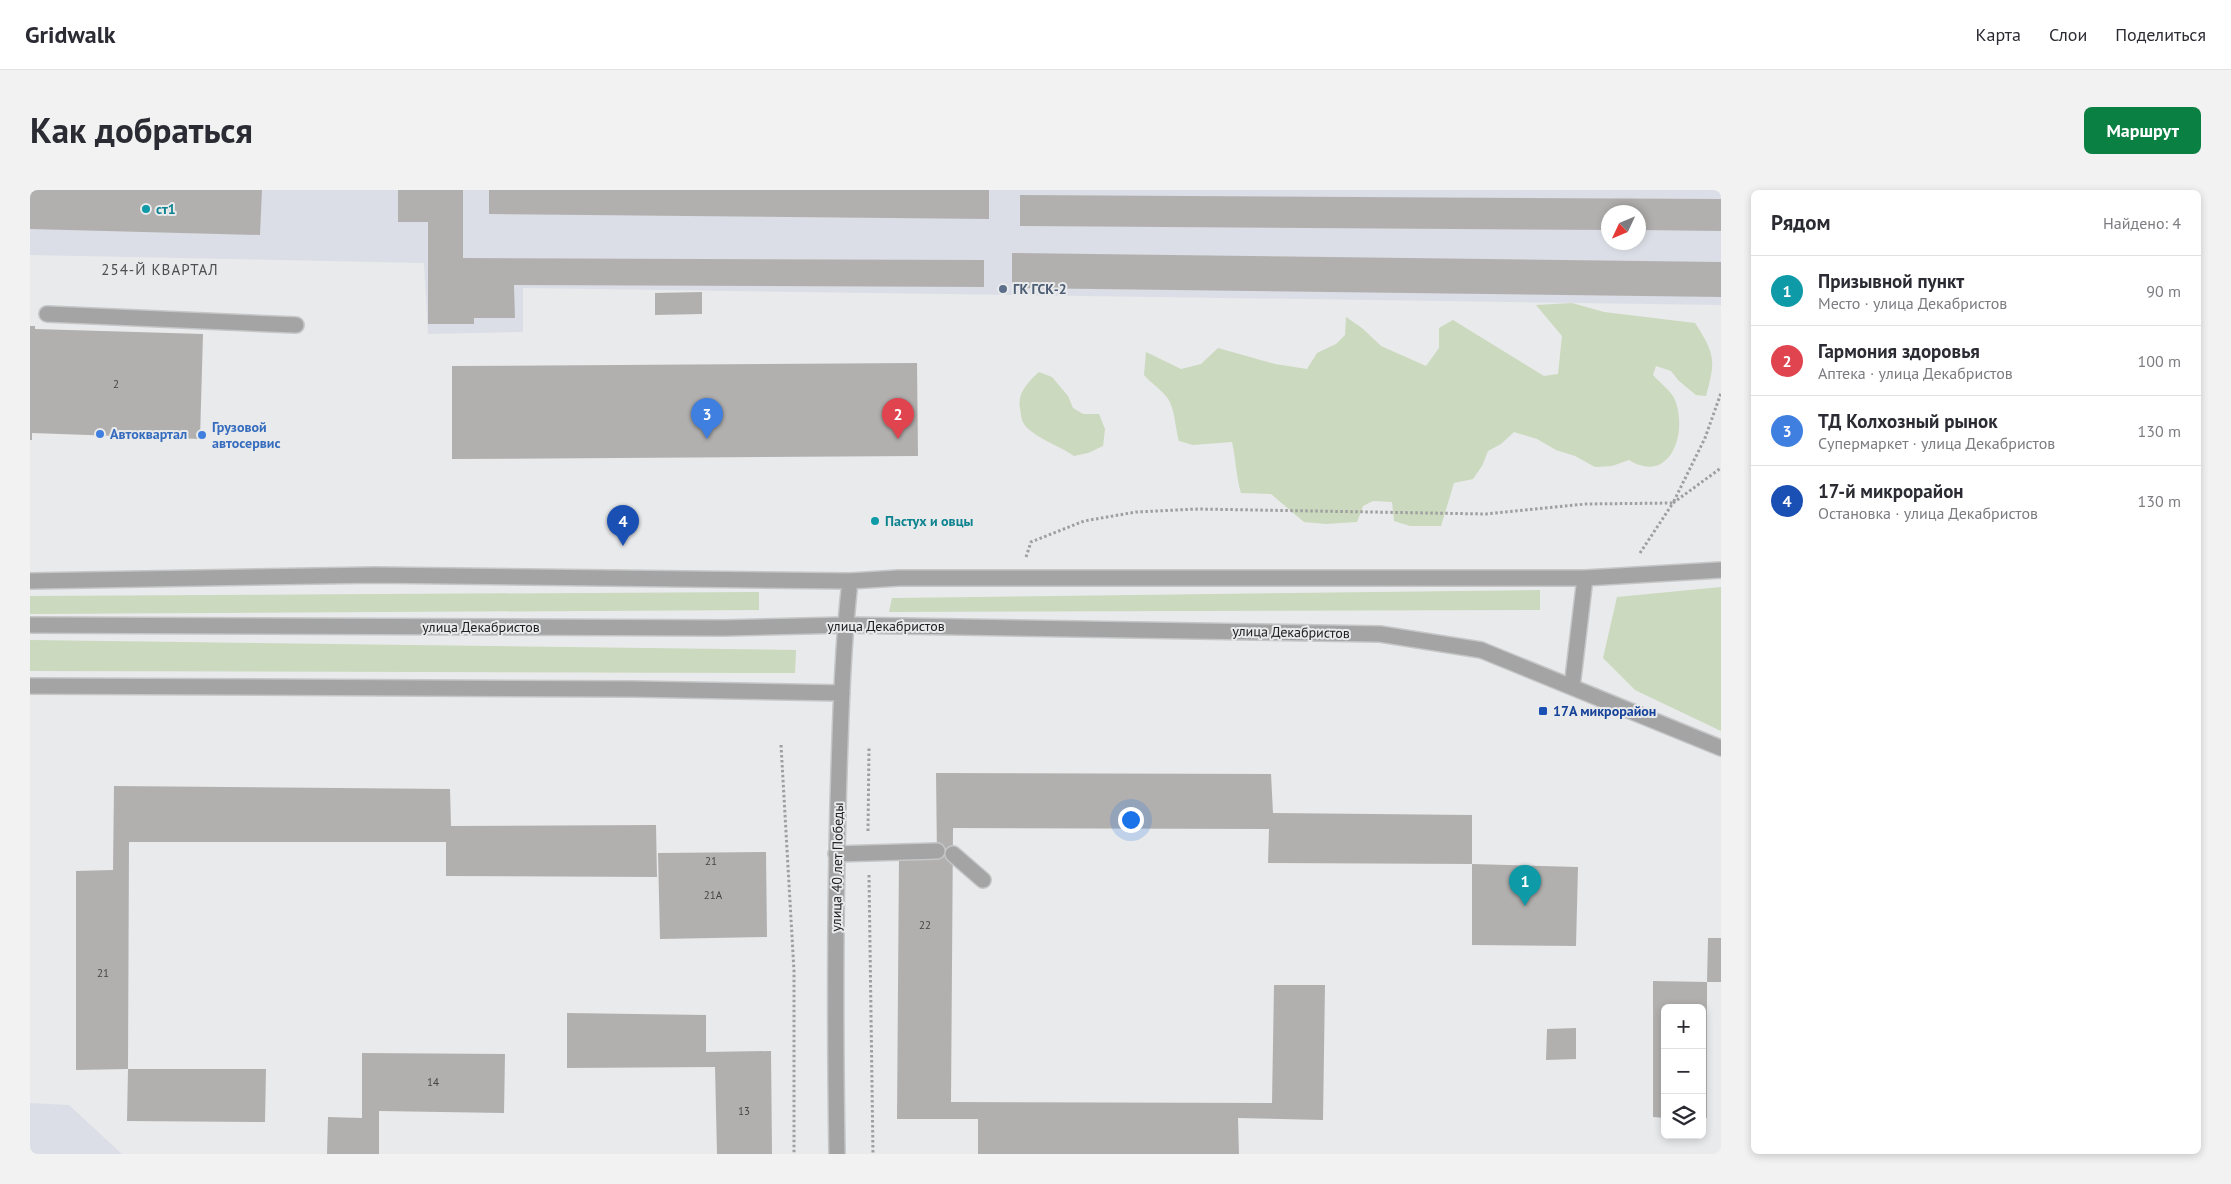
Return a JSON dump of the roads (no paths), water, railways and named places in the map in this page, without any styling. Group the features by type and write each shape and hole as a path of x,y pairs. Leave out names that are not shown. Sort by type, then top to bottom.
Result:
{"street":[{"path":"47,314 296,325"},
{"path":"30,581 375,575 850,581 899,578 1585,578 1721,570"},
{"path":"1572,687 1585,578"},
{"name":"улица 40 лет Победы","path":"837,1154 836,854 845,625 850,581"},
{"name":"улица Декабристов","path":"30,626 724,628 845,625 1380,634 1481,650 1721,748"},
{"path":"30,686 633,688 842,693"},
{"path":"836,854 936,850"},
{"path":"953,854 983,880"}],"place":[{"name":"ст1","path":"146,209"},
{"name":"ГК ГСК-2","path":"1003,289"},
{"name":"Автоквартал","path":"100,434"},
{"name":"Грузовой автосервис","path":"202,435"},
{"name":"ТД Колхозный рынок","path":"707,439"},
{"name":"Гармония здоровья","path":"898,439"},
{"name":"Пастух и овцы","path":"875,521"},
{"name":"17-й микрорайон","path":"623,546"},
{"name":"17А микрорайон","path":"1543,711"},
{"name":"Призывной пункт","path":"1525,906"}],"district":[{"name":"254-Й КВАРТАЛ","path":"160,270"}]}
